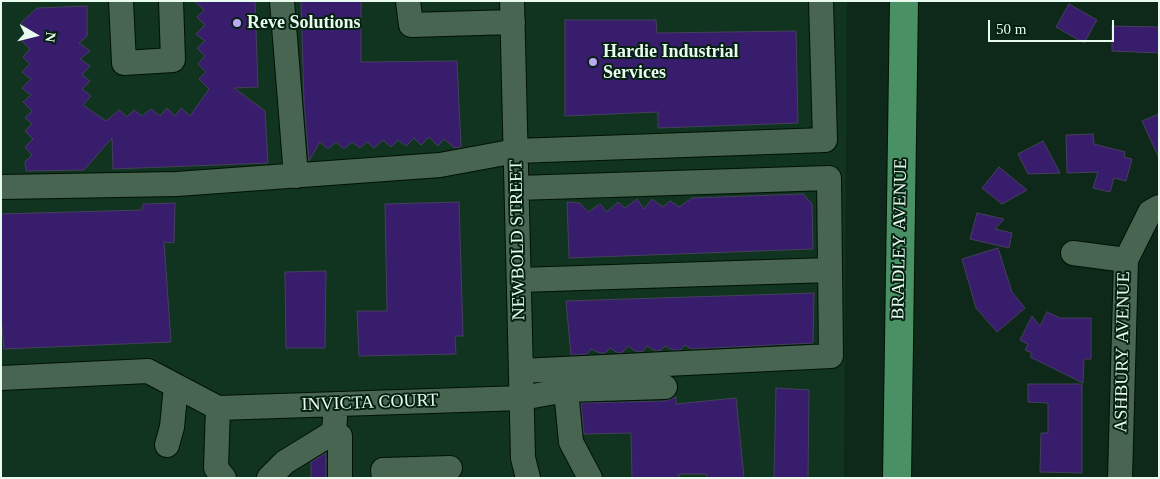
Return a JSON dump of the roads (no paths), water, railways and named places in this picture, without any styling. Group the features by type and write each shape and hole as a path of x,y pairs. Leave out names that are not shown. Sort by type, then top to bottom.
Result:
{"main road":[{"name":"BRADLEY AVENUE","path":"897,478 904,1"}],"street":[{"path":"121,1 124,64 173,60 171,1"},
{"path":"282,1 296,176"},
{"path":"408,1 411,25 512,12"},
{"path":"1,187 177,184 440,165 516,151 825,140 821,1"},
{"name":"NEWBOLD STREET","path":"512,12 523,458 528,478"},
{"path":"517,188 829,178 831,356 521,371"},
{"name":"ASHBURY AVENUE","path":"1120,478 1126,260 1150,212 1159,207"},
{"path":"1073,253 1126,260"},
{"path":"519,280 830,270"},
{"path":"1,378 148,371 218,408 216,468 224,478"},
{"path":"167,445 172,427 176,386"},
{"name":"INVICTA COURT","path":"218,408 522,398 566,390 665,387"},
{"path":"566,390 571,442 590,478"},
{"path":"334,432 336,404"},
{"path":"269,478 285,462 334,432"},
{"path":"334,432 340,436 340,478"},
{"path":"384,478 383,470 450,468"}],"place":[{"name":"Reve Solutions","path":"237,23"},
{"name":"Hardie Industrial Services","path":"593,62"}]}
